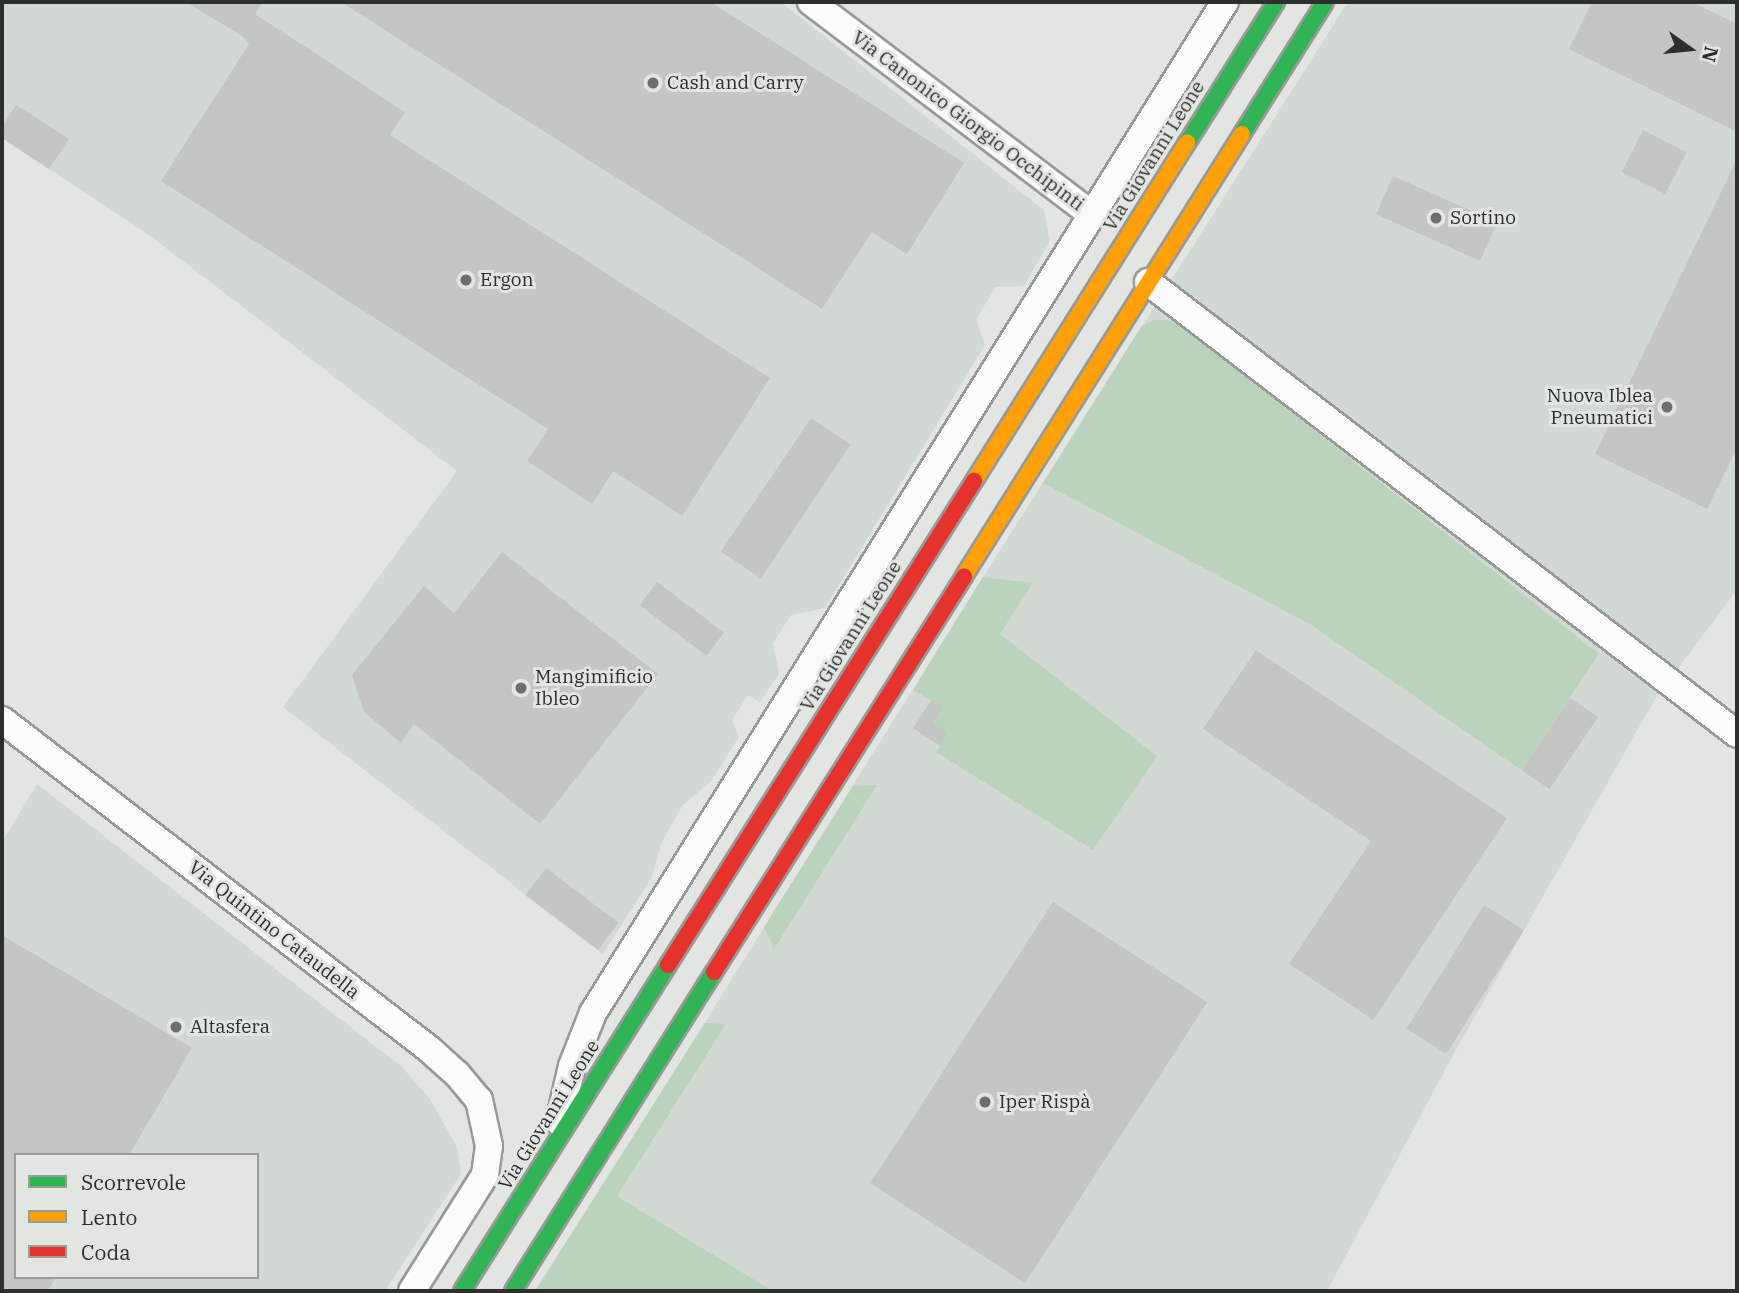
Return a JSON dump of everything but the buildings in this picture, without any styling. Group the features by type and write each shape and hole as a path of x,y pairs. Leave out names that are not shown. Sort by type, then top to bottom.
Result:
{"main road":[{"name":"Via Giovanni Leone","path":"462,1291 1276,2"},
{"path":"513,1291 1325,2"}],"street":[{"name":"Via Canonico Giorgio Occhipinti","path":"811,2 1091,215"},
{"path":"554,1147 572,1066 593,1013 1225,2"},
{"path":"1148,282 1737,734"},
{"name":"Via Quintino Cataudella","path":"2,720 457,1074 479,1100 489,1146 485,1175 412,1291"}],"shaded area":[{"path":"2,2 781,2 1044,210 1050,241 1024,286 996,287 976,319 985,345 825,608 791,615 773,643 779,674 760,702 748,695 732,720 739,737 711,781 682,806 661,844 652,877 603,954 283,707 457,471 145,232 2,138"},
{"path":"1348,2 1737,2 1737,590 1655,699 1452,1057 1327,1291 773,1291 602,1187 983,577"},
{"name":"Altasfera","path":"37,784 402,1067 430,1099 457,1147 461,1174 385,1291 2,1291 2,842"}],"green space":[{"path":"1153,320 1170,320 1179,324 1599,654 1521,770 1310,624 1043,483 1141,327"},
{"path":"983,577 1033,583 1000,634 1157,756 1093,850 936,752 948,733 933,723 943,707 913,690"},
{"path":"877,785 774,949 764,927 853,786"},
{"path":"705,1023 726,1024 617,1196 773,1291 535,1291"}],"traffic: fast":[{"path":"1187,143 1276,2"},
{"path":"1242,134 1325,2"},
{"path":"462,1291 668,965"},
{"path":"513,1291 714,972"}],"traffic: slow":[{"path":"964,576 1242,134"},
{"path":"974,481 1187,143"}],"traffic: jam":[{"path":"668,965 974,481"},
{"path":"714,972 964,576"}],"place":[{"name":"Cash and Carry","path":"653,83"},
{"name":"Sortino","path":"1436,218"},
{"name":"Ergon","path":"466,280"},
{"name":"Nuova Iblea Pneumatici","path":"1667,407"},
{"name":"Mangimificio Ibleo","path":"521,688"},
{"name":"Altasfera","path":"176,1027"},
{"name":"Iper Rispà","path":"985,1102"}]}
